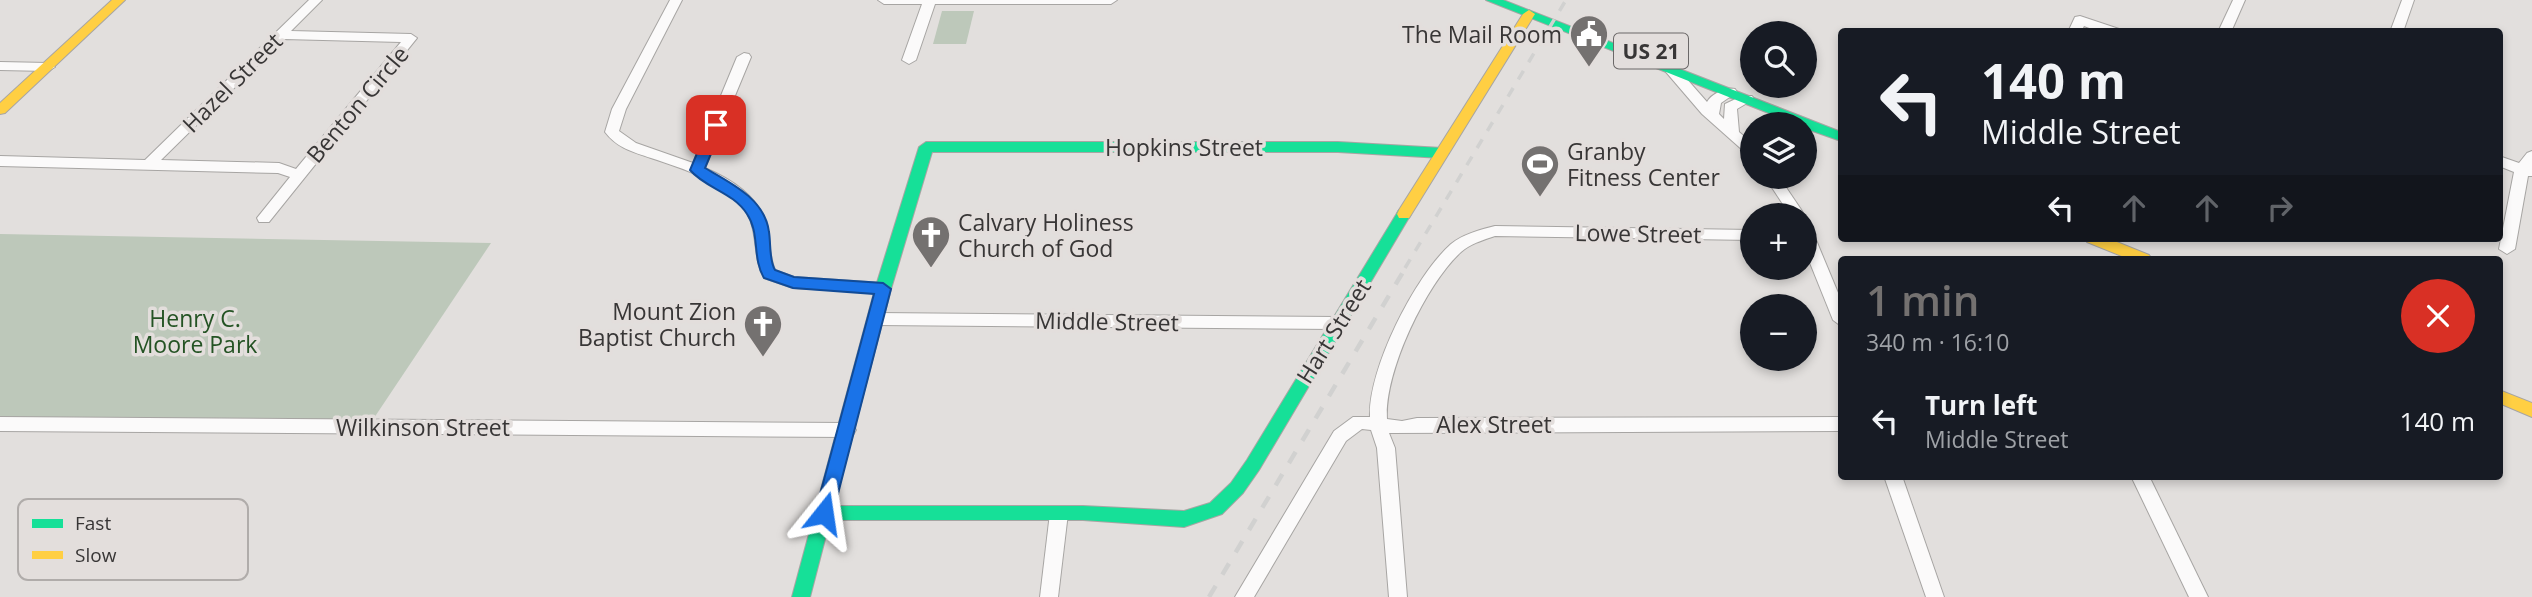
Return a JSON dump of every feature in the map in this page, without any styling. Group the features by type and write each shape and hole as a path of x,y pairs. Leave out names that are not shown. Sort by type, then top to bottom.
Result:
{"street":[{"path":"0,110 119,0"},
{"name":"Hazel Street","path":"149,164 316,0"},
{"path":"677,0 615,117 612,132 624,144 697,170 735,191 754,212 761,228 764,265 769,274 793,282 883,289 801,597"},
{"path":"884,0 1111,0"},
{"name":"US 21","path":"1493,0 1526,7 1717,77 1730,92"},
{"path":"2226,28 2239,0"},
{"path":"2398,28 2408,0"},
{"path":"909,60 929,2"},
{"name":"US 21","path":"1526,7 1673,72 1838,136"},
{"name":"Hart Street","path":"1059,513 1134,514 1168,519 1193,517 1216,509 1227,500 1253,465 1336,323 1442,153 1526,7"},
{"name":"Benton Circle","path":"264,218 411,38 279,35"},
{"path":"697,170 744,57"},
{"path":"0,66 47,67"},
{"path":"1673,72 1713,116 1740,139"},
{"path":"1713,116 1714,102 1730,92"},
{"path":"1732,131 1730,107 1746,99"},
{"name":"Hopkins Street","path":"883,289 926,147 1338,147 1442,153"},
{"path":"2507,250 2532,156"},
{"name":"Benton Circle","path":"0,161 279,168 298,175"},
{"path":"2503,162 2527,171"},
{"name":"Lowe Street","path":"1376,422 1379,422 1378,398 1387,364 1439,266 1454,250 1473,237 1495,231 1740,235"},
{"path":"2120,243 2140,256"},
{"path":"1817,260 1838,313"},
{"name":"Middle Street","path":"877,318 1336,323"},
{"path":"2503,398 2532,410"},
{"path":"2503,409 2532,420"},
{"name":"Alex Street","path":"1244,597 1340,436 1359,422 1376,422 1402,428 1417,425 1838,424"},
{"path":"1376,422 1386,448 1398,597"},
{"name":"Wilkinson Street","path":"0,424 847,430"},
{"path":"1894,480 1935,597"},
{"path":"2142,480 2199,597"},
{"path":"824,513 1059,513 1049,597"}],"green space":[{"path":"942,11 974,11 966,44 933,44"},
{"name":"Henry C. Moore Park","path":"0,234 491,243 368,427 0,424"}],"railway":[{"path":"1405,268 1566,0"},
{"path":"1209,597 1406,267"}],"traffic: fast":[{"path":"1492,0 1838,136"},
{"path":"801,597 883,289 926,147 1338,147 1442,153"},
{"path":"824,513 1083,513 1184,519 1216,509 1237,488 1253,465 1404,214"}],"traffic: slow":[{"path":"0,110 119,0"},
{"path":"1404,214 1529,14"},
{"path":"2102,242 2137,256"},
{"path":"2503,398 2532,410"}],"place":[{"name":"The Mail Room","path":"1589,68"},
{"name":"Granby Fitness Center","path":"1540,198"},
{"name":"Calvary Holiness Church of God","path":"931,269"},
{"name":"Mount Zion Baptist Church","path":"763,358"}],"route":[{"path":"716,125 697,170 735,191 749,204 761,228 764,265 769,274 780,280 793,282 883,289 824,513"}]}
